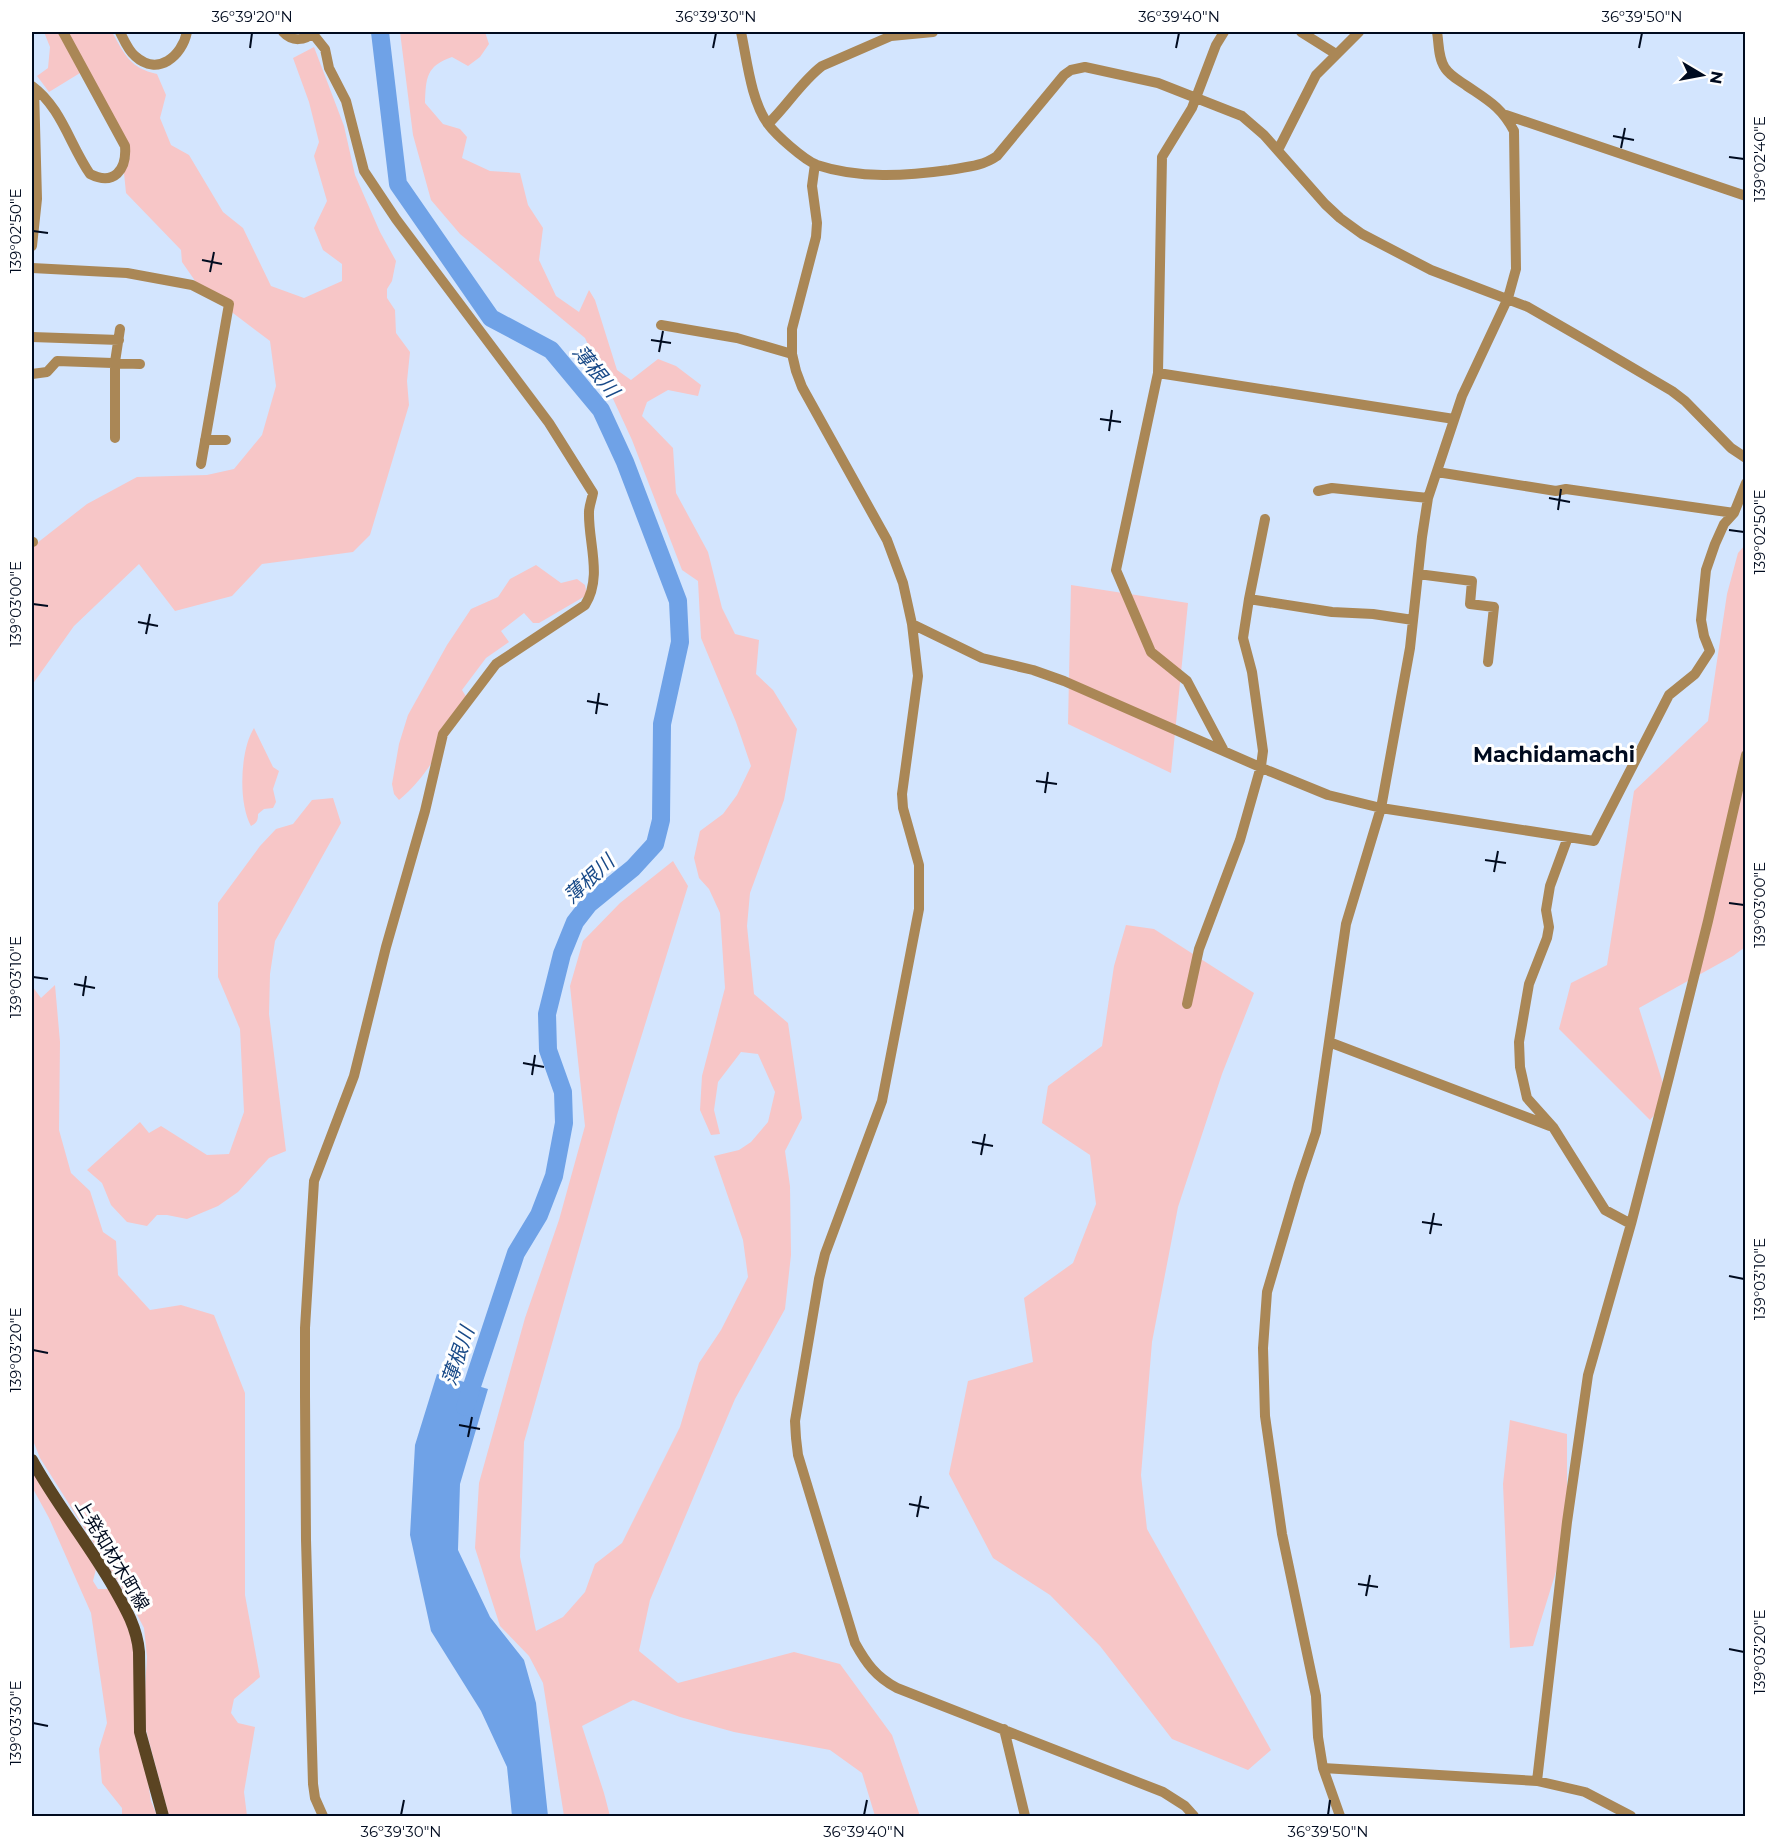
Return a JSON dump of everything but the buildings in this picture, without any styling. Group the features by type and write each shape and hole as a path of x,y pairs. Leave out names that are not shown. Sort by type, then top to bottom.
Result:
{"main road":[{"name":"上発知材木町線","path":"32,1460 105,1572 131,1618 140,1652 140,1732 163,1816"}],"street":[{"path":"33,87 49,102 90,174 97,178 114,176 120,171 124,163 125,146 63,32"},
{"path":"120,32 134,55 148,65 157,65 166,63 174,57 185,40 187,32"},
{"path":"283,32 296,39 303,39 313,33 324,49 329,68 346,101 364,171 396,219 549,423 593,493 589,511 594,562 592,595 585,605 496,664 443,734 425,811 386,947 354,1076 314,1181 305,1328 306,1540 313,1784 315,1798 322,1816"},
{"path":"741,32 758,108 768,124 815,164 865,174 914,175 982,164 997,156 1064,75 1078,68 1093,68 1158,83 1242,116 1278,150 1325,204 1362,234 1431,270 1528,307 1685,401 1731,448 1746,458"},
{"path":"768,124 783,110 812,73 822,66 891,36 933,32"},
{"path":"1223,749 1187,681 1151,652 1116,570 1158,373 1162,157 1192,108 1216,45 1224,32"},
{"path":"1300,32 1336,54"},
{"path":"1278,150 1316,75 1359,32"},
{"path":"1437,32 1440,57 1445,68 1506,115 1746,195"},
{"path":"32,246 37,199 33,87"},
{"path":"1340,1816 1323,1768 1318,1737 1316,1696 1282,1534 1267,1428 1263,1348 1267,1292 1316,1132 1322,1104 1346,924 1381,808 1410,648 1428,498 1462,396 1508,298 1516,269 1514,131 1506,115"},
{"path":"815,164 812,186 817,223 816,237 792,329 792,354 802,387 887,540 903,584 912,624 918,689 902,794 903,808 919,865 919,909 882,1101 825,1254 819,1279 795,1421 798,1455 855,1643 864,1660 884,1682 1163,1792 1185,1806 1194,1816"},
{"path":"32,268 127,273 192,285 229,304 201,464"},
{"path":"661,326 737,338 792,354"},
{"path":"115,438 115,362 120,328"},
{"path":"32,337 118,340"},
{"path":"32,374 48,372 57,361 140,364"},
{"path":"1158,373 1454,419"},
{"path":"205,440 226,440"},
{"path":"1437,472 1556,491 1566,489 1734,513"},
{"path":"912,624 982,658 1033,670 1064,681 1328,795 1381,808 1594,841 1669,695 1695,674 1710,651 1701,620 1706,570 1724,524 1734,513 1746,483"},
{"path":"1318,491 1332,488 1428,498"},
{"path":"1187,1004 1199,949 1240,840 1261,766 1263,751 1252,672 1244,639 1248,599 1265,519"},
{"path":"1418,574 1472,581 1470,604 1494,607 1488,662"},
{"path":"1248,599 1340,613 1373,614 1413,620"},
{"path":"1537,1781 1566,1534 1588,1376 1631,1224 1708,921 1746,755"},
{"path":"1568,837 1550,886 1546,910 1549,927 1547,938 1529,984 1519,1042 1520,1067 1527,1098 1553,1127 1605,1210 1631,1224"},
{"path":"1329,1042 1553,1127"},
{"path":"1004,1729 1025,1816"},
{"path":"1323,1768 1537,1781 1585,1792 1631,1816"}],"shaded area":[{"path":"44,32 58,32 80,73 49,92 37,76 48,68 50,47"},
{"path":"68,32 112,32 134,64 157,74 166,95 160,118 171,145 189,155 223,212 243,228 271,286 304,298 342,281 342,264 323,250 314,228 327,201 314,156 319,142 309,102 293,58 314,47 344,126 355,175 380,232 396,261 392,281 387,289 387,298 395,310 396,333 410,352 407,381 409,405 370,535 353,552 262,564 232,596 175,611 139,564 74,626 32,685 32,547 87,504 137,477 207,475 234,469 262,435 276,386 270,341 200,288 182,262 181,250 126,193 124,173 130,157"},
{"path":"400,32 485,32 489,44 480,57 468,66 452,57 432,69 427,80 425,103 443,124 460,129 467,137 462,158 490,171 520,173 528,205 543,228 539,260 556,296 579,312 589,290 595,300 617,370 631,380 658,359 676,366 701,385 698,396 668,390 647,402 642,416 673,448 676,493 708,552 722,608 735,634 759,640 756,674 773,690 797,729 784,800 750,893 747,926 754,994 788,1023 802,1118 785,1151 790,1186 791,1255 785,1309 735,1399 650,1600 639,1651 678,1683 794,1652 840,1664 892,1735 920,1816 875,1816 862,1773 830,1750 734,1732 680,1717 633,1700 582,1726 610,1816 564,1816 543,1683 529,1656 500,1626 475,1548 479,1483 525,1318 559,1220 585,1126 570,986 583,941 620,903 673,861 688,886 617,1115 524,1442 520,1557 536,1631 563,1617 585,1592 595,1564 622,1543 680,1427 699,1363 721,1330 748,1277 743,1240 714,1156 739,1150 751,1142 768,1122 775,1092 758,1054 741,1052 718,1082 714,1110 720,1134 711,1135 700,1110 702,1076 725,988 720,913 709,889 699,878 694,858 700,831 723,814 737,795 751,766 736,722 701,638 698,581 682,570 632,440 585,338 460,234 431,200 413,135"},
{"path":"1745,545 1745,947 1733,956 1639,1008 1668,1099 1650,1120 1559,1029 1571,983 1607,965 1634,791 1708,721 1727,594 1738,553"},
{"path":"536,565 561,583 577,579 585,585 587,595 539,623 533,623 524,613 501,631 509,642 486,658 462,690 467,698 438,753 430,766 399,800 394,794 392,784 399,744 408,715 447,645 471,609 498,597 510,579"},
{"path":"1071,585 1188,603 1171,773 1068,724"},
{"path":"254,728 273,767 279,771 273,789 276,802 273,808 264,809 258,814 255,824 251,826 244,804 242,777 246,749"},
{"path":"333,798 341,823 275,941 270,974 269,1014 286,1151 269,1158 238,1192 218,1206 187,1219 157,1215 147,1226 127,1222 111,1205 102,1183 87,1170 140,1122 149,1133 161,1126 207,1155 229,1154 244,1112 240,1029 218,977 218,903 260,846 276,829 293,824 312,800"},
{"path":"1126,925 1154,929 1254,993 1222,1074 1178,1207 1152,1342 1141,1475 1147,1529 1271,1750 1248,1770 1172,1739 1100,1646 1050,1595 993,1558 949,1474 968,1381 1033,1362 1024,1298 1073,1263 1096,1204 1090,1155 1042,1123 1048,1086 1102,1046 1114,966"},
{"path":"55,985 60,1042 59,1130 71,1173 90,1191 103,1232 116,1241 118,1275 150,1310 181,1305 214,1315 245,1393 245,1595 260,1677 234,1699 231,1713 238,1723 255,1727 244,1792 247,1816 169,1816 146,1730 144,1708 147,1657 144,1628 129,1599 40,1458 32,1438 32,986 41,998"},
{"path":"1510,1420 1567,1434 1567,1536 1533,1646 1510,1648 1503,1484"},
{"path":"32,1467 96,1569 93,1581 98,1589 110,1589 120,1606 135,1649 147,1776 151,1801 157,1816 122,1816 122,1808 102,1783 99,1749 107,1723 91,1613 49,1518 32,1487"}],"water":[{"path":"437,1374 488,1389 460,1484 458,1550 490,1617 524,1660 536,1703 548,1816 512,1816 507,1767 481,1711 431,1631 410,1535 415,1445"}],"waterway":[{"name":"薄根川","path":"380,32 398,184 491,318 551,350 601,410 625,462 678,601 680,642 662,724 661,820 655,844 633,868 589,904 575,922 562,954 547,1014 548,1050 563,1092 564,1123 554,1176 539,1215 516,1253 465,1407"}],"district":[{"name":"Machidamachi","path":"1554,755"}]}
